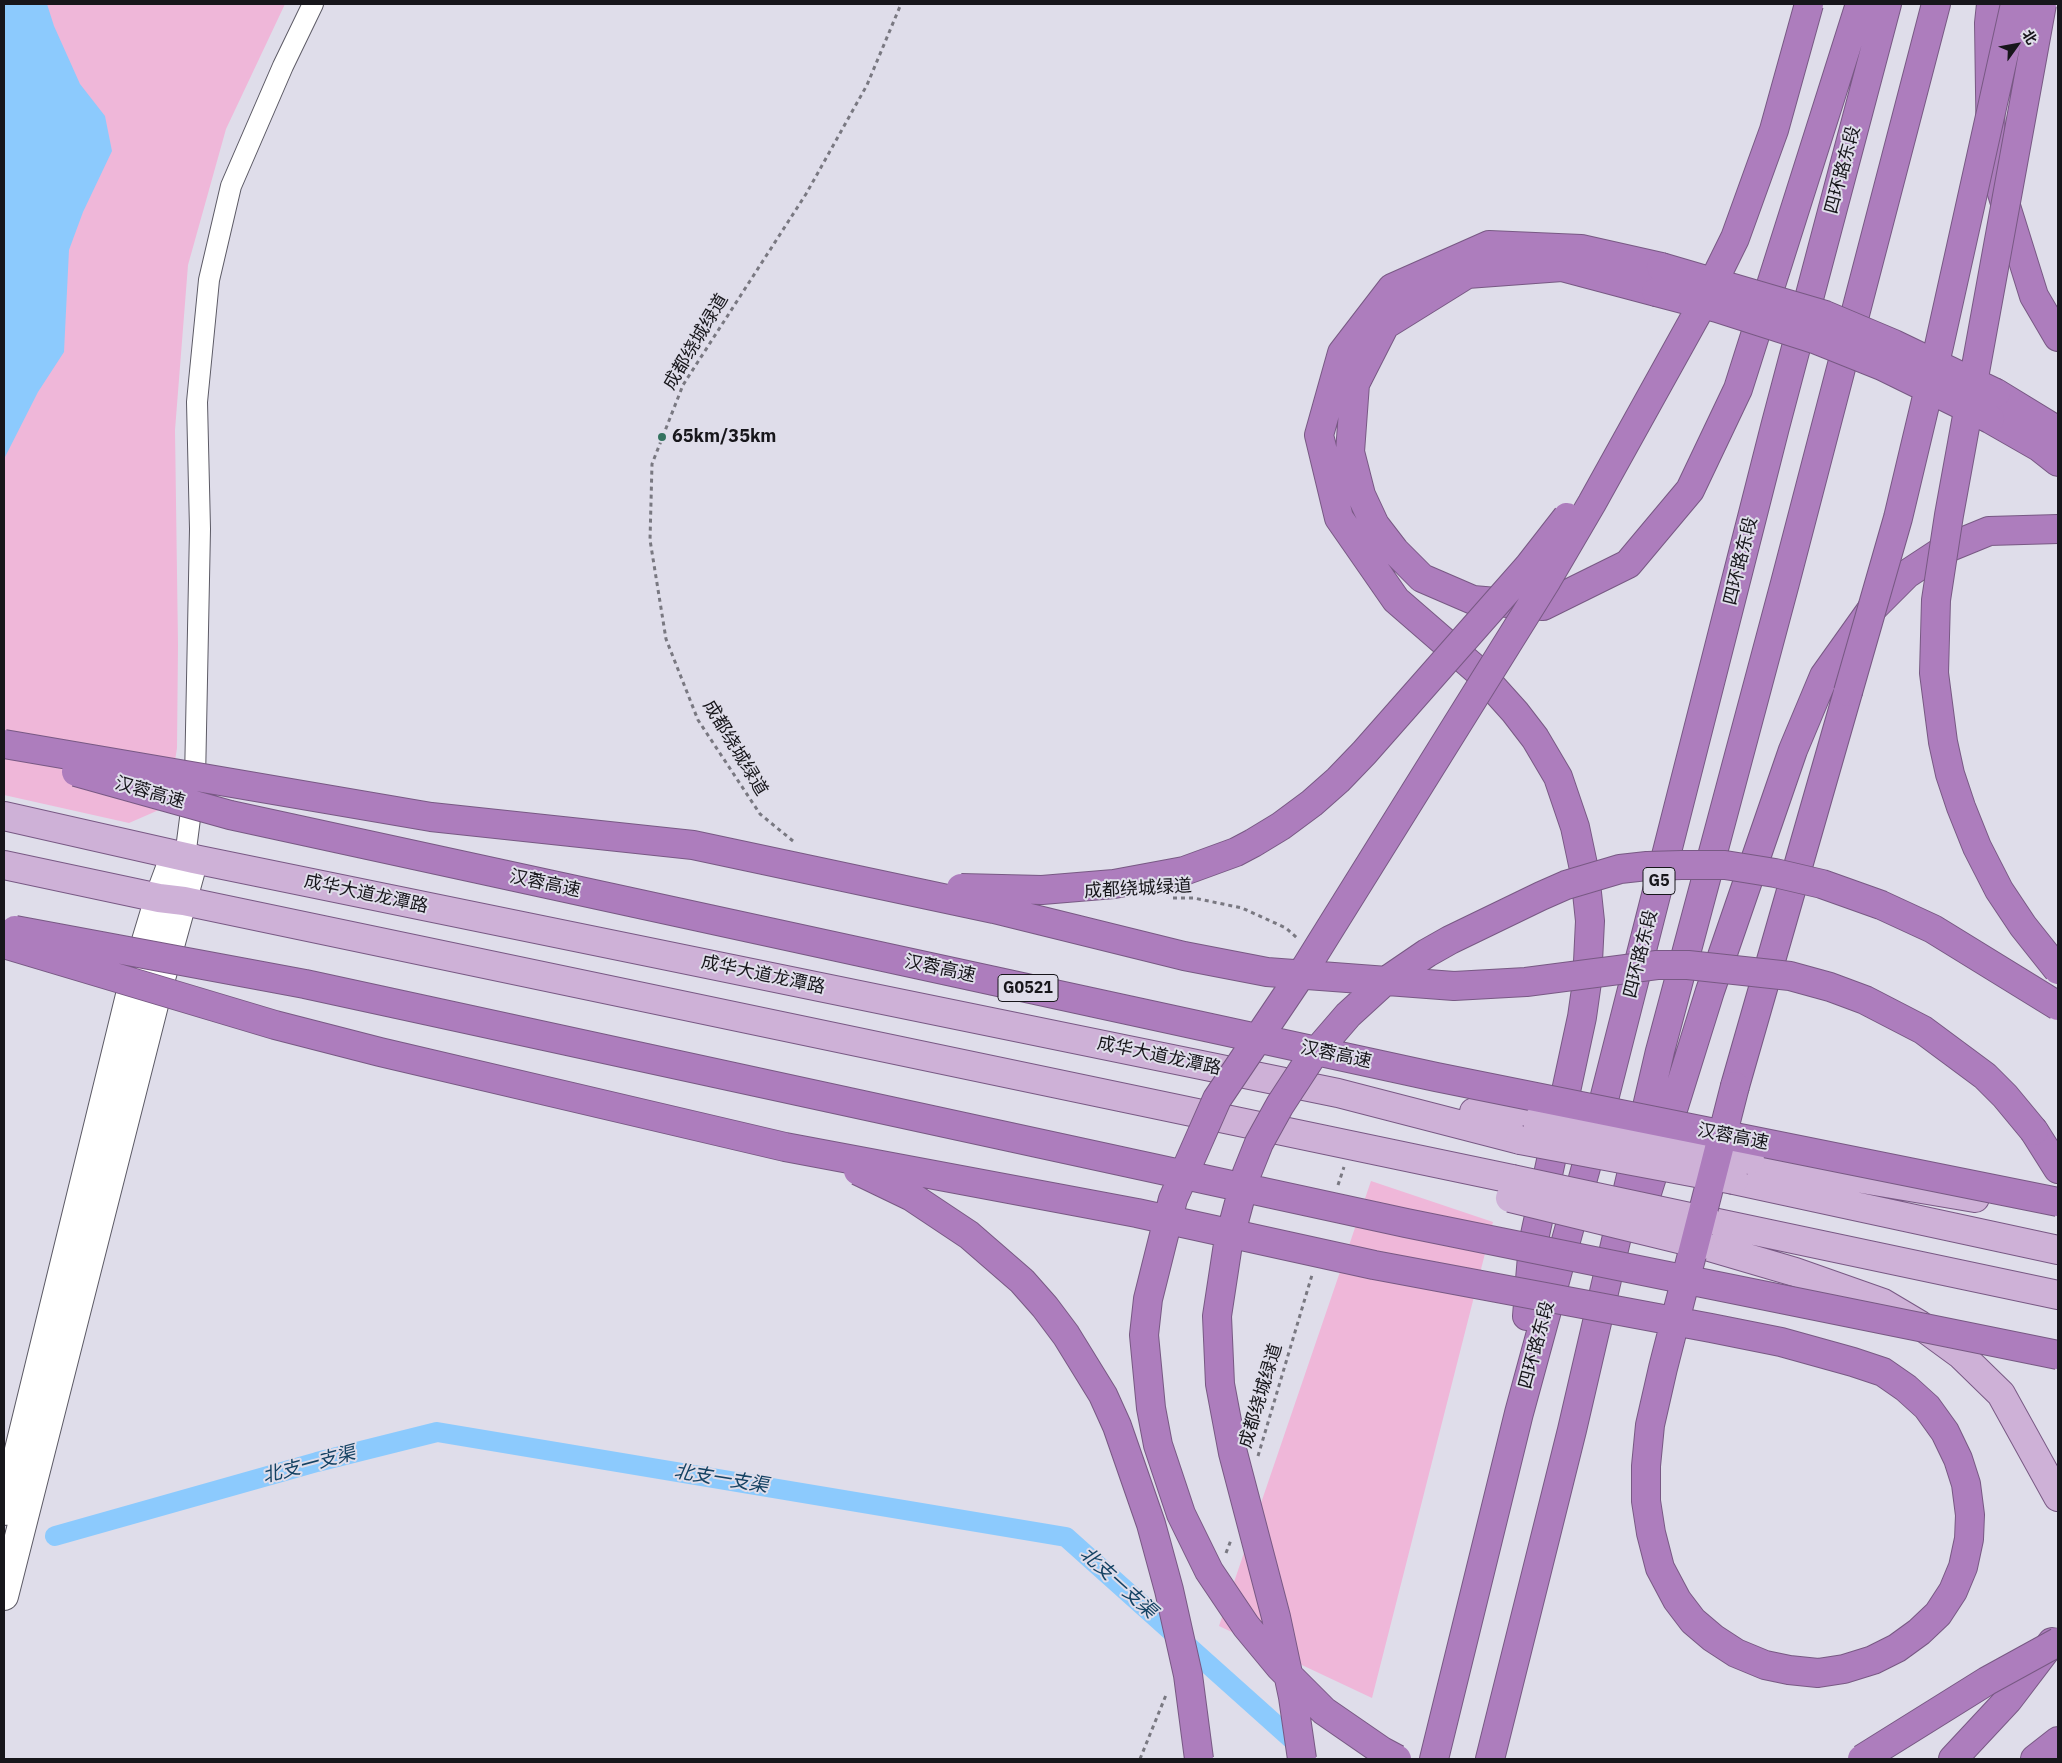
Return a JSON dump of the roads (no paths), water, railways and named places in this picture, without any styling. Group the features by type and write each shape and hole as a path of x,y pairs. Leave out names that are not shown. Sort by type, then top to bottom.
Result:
{"highway":[{"path":"4,744 431,817 693,845 952,887 1042,890 1114,884 1184,871 1236,852 1281,826 1338,780 1528,567 1585,493 1669,362 1704,303 1734,238 1774,130 1809,4"},
{"path":"1860,4 1738,389 1690,490 1628,564 1543,606 1473,600 1422,578 1395,551 1375,525 1362,495 1350,452 1355,384 1385,325 1467,274 1562,268 1658,279 1825,315 1894,344 1993,406 2058,462"},
{"name":"四环路东段","path":"1434,1759 1519,1413 1597,1127 1770,446 1887,4"},
{"name":"G5","path":"1490,1759 1572,1430 1660,1050 1785,584 1936,4"},
{"path":"1991,4 1989,22 1991,158 2034,296 2058,337"},
{"path":"785,1148 1137,1213 1374,1265 1672,1320 1682,1322 1711,1328 1763,1338 1883,1372 1906,1388 1927,1407 1945,1432 1958,1459 1966,1484 1970,1515 1969,1539 1963,1568 1953,1591 1938,1614 1919,1632 1897,1648 1873,1660 1844,1669 1818,1674 1765,1665 1736,1653 1713,1638 1694,1621 1677,1600 1660,1568 1651,1533 1646,1501 1646,1466 1650,1425 1663,1368 1675,1321 1678,1312 1735,1086 1898,518 1939,346 2015,4"},
{"path":"2042,4 1948,515 1936,600 1934,673 1943,742 1960,807 1977,847 1999,890 2023,926 2058,970"},
{"path":"1519,1413 1533,1244 1582,1017 1587,982 1590,921 1585,874 1574,827 1558,777 1535,738 1516,712 1479,672 1396,600 1339,518 1319,434 1342,352 1392,288 1489,245 1581,249 1658,279"},
{"path":"1397,1759 1367,1741 1318,1705 1280,1667 1246,1626 1209,1571 1181,1514 1158,1445 1151,1408 1144,1335 1148,1299 1173,1199 1217,1099 1306,967 1547,580 1616,461 1669,362"},
{"path":"1993,406 2058,431"},
{"path":"1572,1430 1710,991 1793,750 1824,676 1871,610 1907,574 1945,549 1989,531 2058,529"},
{"name":"汉蓉高速","path":"4,752 230,816 1436,1077 2058,1202"},
{"path":"693,845 994,909 1184,956 1267,972 1454,986 1526,982 1657,965 1705,967 1790,976 1830,987 1865,1000 1923,1030 1955,1052 1985,1076 2005,1096 2034,1131 2058,1169"},
{"path":"1302,1759 1294,1697 1276,1617 1234,1453 1220,1384 1217,1316 1228,1244 1247,1173 1259,1143 1280,1104 1310,1059 1348,1015 1383,983 1427,953 1532,900 1566,885 1620,869 1682,865 1725,865 1774,872 1822,884 1881,905 1933,929 2058,1006"},
{"path":"4,928 305,984 1406,1223 2058,1355"},
{"path":"4,944 313,1035 785,1148 835,1162 862,1172 912,1197 969,1235 1022,1281 1045,1307 1066,1335 1103,1395 1151,1524 1170,1590 1188,1675 1199,1759"},
{"path":"1953,1759 2019,1688 2058,1631"},
{"path":"1862,1759 1987,1682 2058,1642"},
{"path":"2035,1759 2058,1741"}],"main road":[{"name":"成华大道龙潭路","path":"4,816 185,857 1338,1093 1742,1170"},
{"path":"4,865 1313,1138 1511,1189 1706,1233 2058,1295"},
{"path":"1742,1170 2058,1212"},
{"path":"1742,1170 2058,1250"},
{"path":"1706,1233 1795,1272 1883,1303 1920,1325 1961,1355 2001,1394 2058,1497"}],"street":[{"path":"4,1511 132,986 171,899 185,857 196,780 200,529 197,402 209,280 231,186 283,66 314,4"},
{"path":"4,1596 154,1002 171,899"}],"water":[{"path":"4,4 47,4 54,26 80,84 105,116 112,151 83,212 69,250 64,352 38,392 4,459"}],"waterway":[{"name":"北支一支渠","path":"55,1536 317,1462 437,1432 1066,1537 1304,1750"}],"place":[{"name":"65km/35km","path":"662,437"}]}
